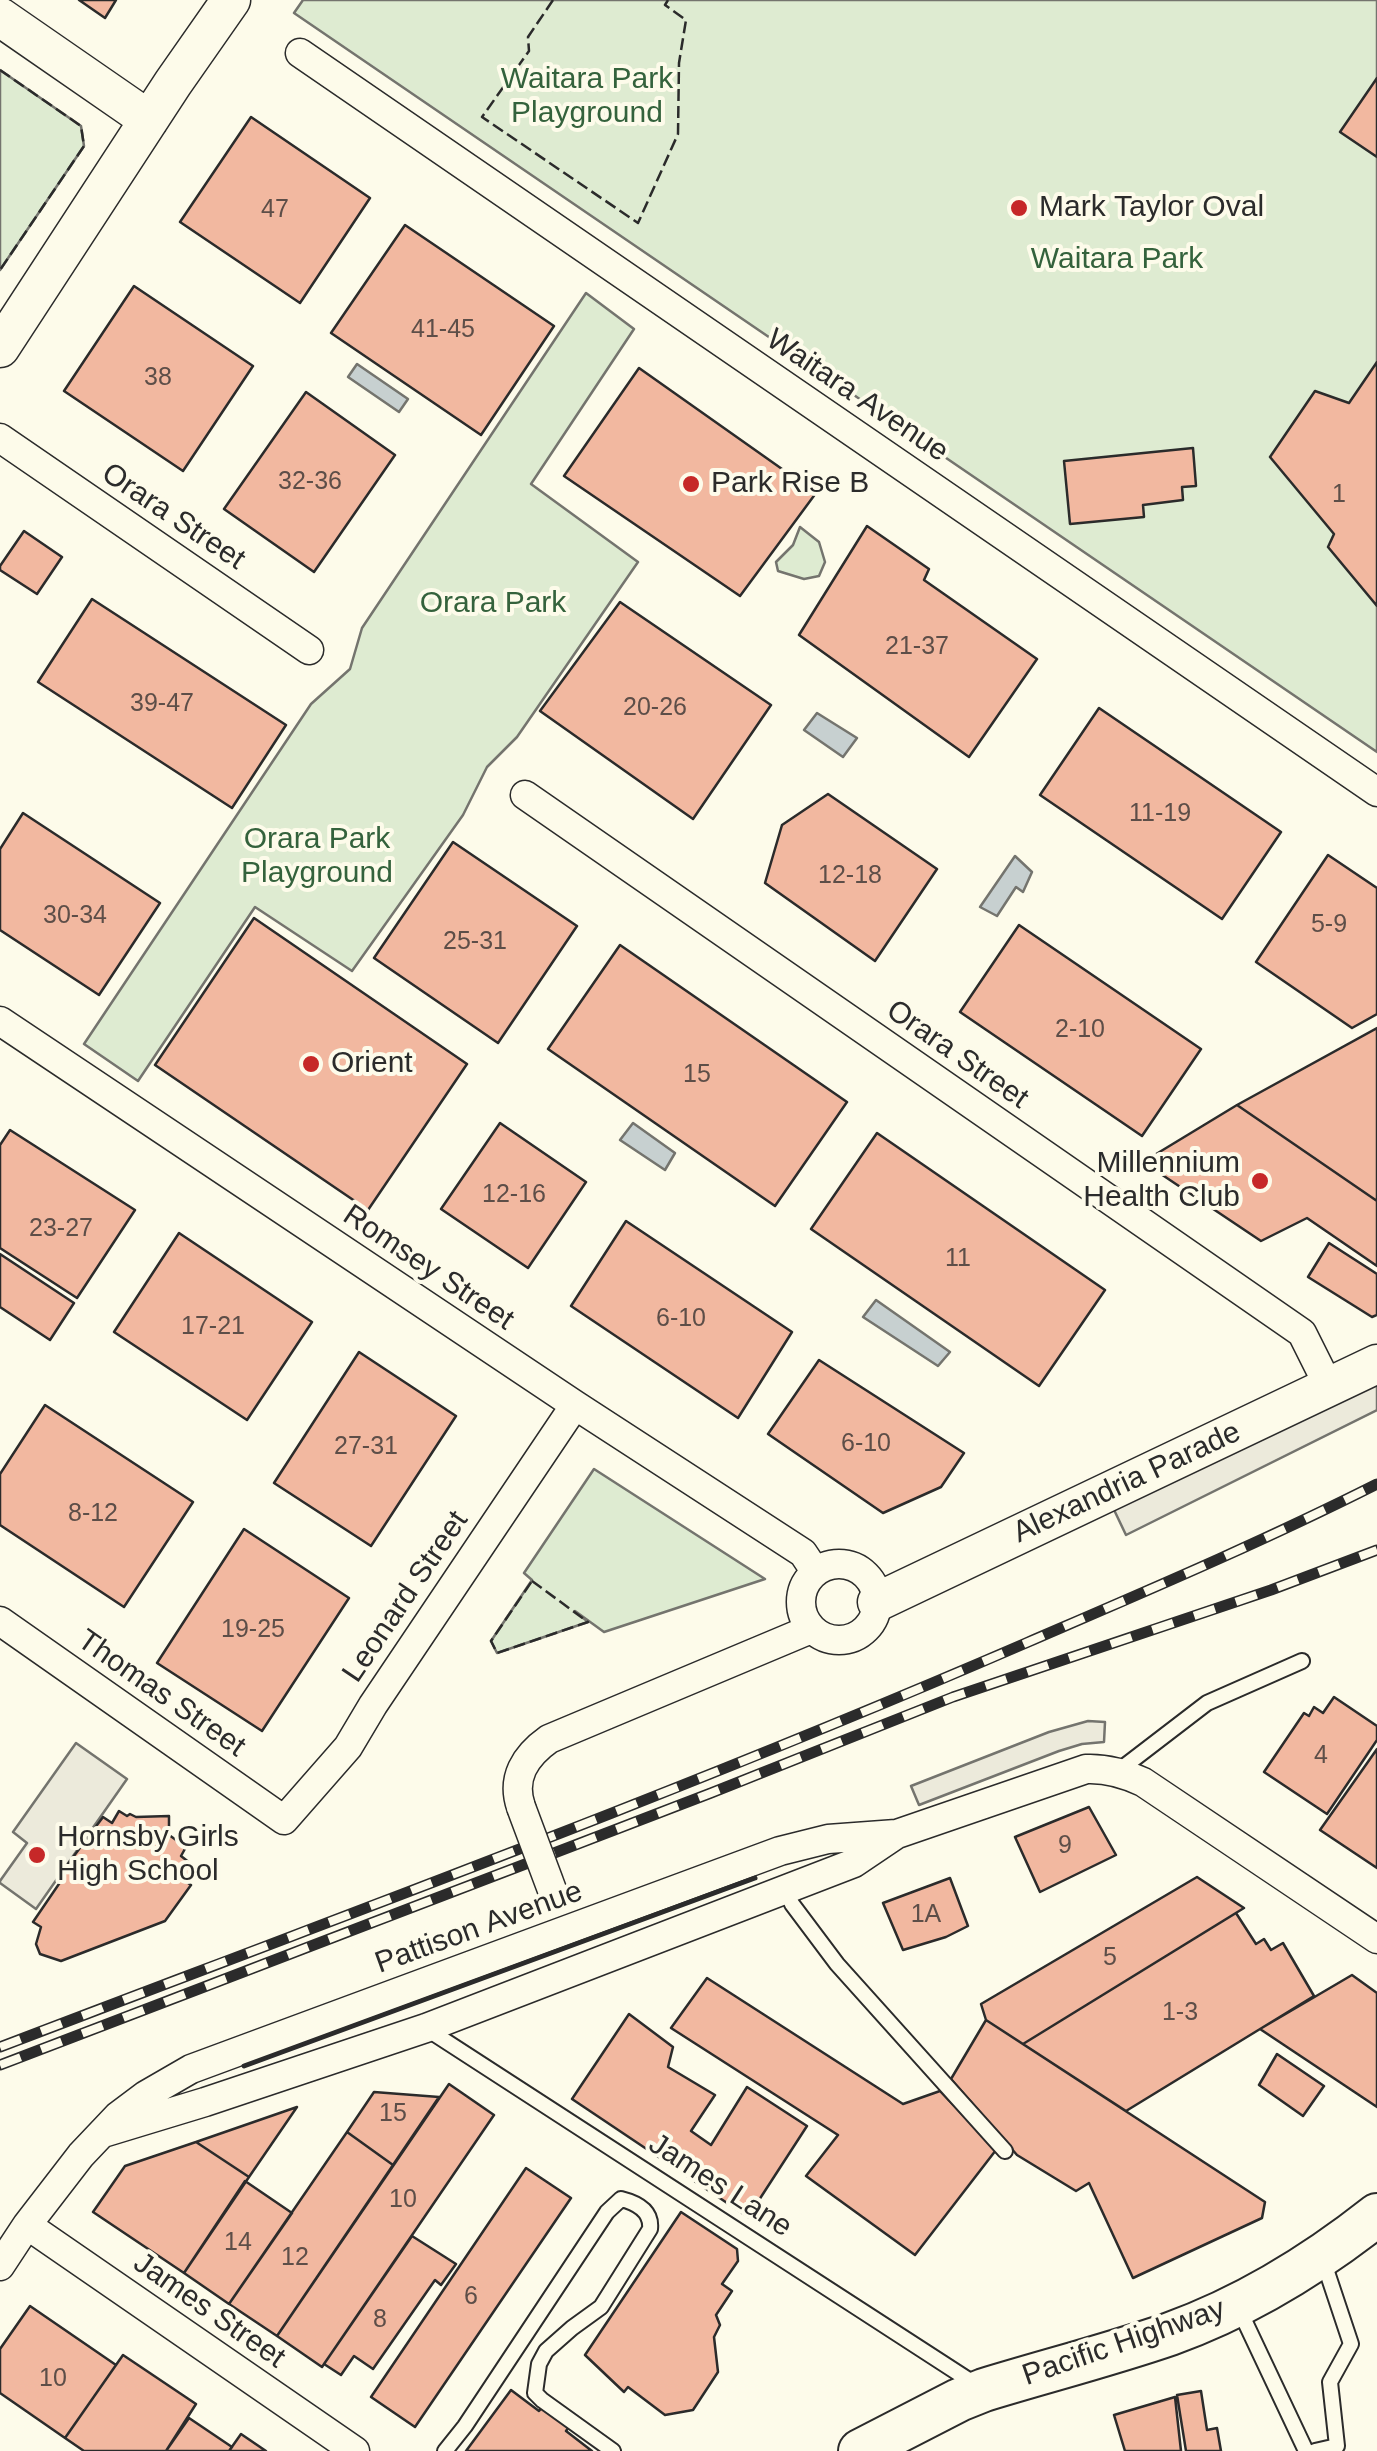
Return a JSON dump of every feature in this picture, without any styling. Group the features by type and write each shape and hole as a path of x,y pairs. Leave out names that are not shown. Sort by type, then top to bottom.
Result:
{"main road":[{"path":"0,348 230,0"},
{"path":"0,17 149,120"},
{"name":"Alexandria Parade","path":"877,1602 1377,1364"},
{"name":"Pacific Highway","path":"860,2451 958,2400 1170,2334 1238,2305 1289,2277 1377,2215"}],"street":[{"name":"Waitara Avenue","path":"300,53 1377,792"},
{"name":"Orara Street","path":"0,438 308,650"},
{"name":"Orara Street","path":"525,795 1302,1333 1329,1387"},
{"name":"Romsey Street","path":"0,1021 803,1552 816,1572"},
{"name":"Leonard Street","path":"284,1820 348,1747 372,1705 576,1405"},
{"path":"826,1566 850,1566 870,1580 877,1602 868,1626 858,1635 834,1640 811,1629 800,1605 802,1592 816,1572 826,1566"},
{"name":"Thomas Street","path":"0,1621 284,1820"},
{"path":"567,1931 517,1788 520,1770 536,1750 549,1739 811,1629"},
{"name":"Pattison Avenue","path":"103,2132 426,2028 854,1863 897,1834 1072,1772 1086,1769 1130,1777"},
{"path":"1130,1777 1377,1939"},
{"name":"Pattison Avenue","path":"27,2225 81,2155 118,2116 191,2069 780,1851 828,1839 897,1834"},
{"path":"0,2266 27,2225"},
{"name":"James Street","path":"27,2225 355,2451"}],"lane":[{"path":"1130,1777 1208,1703 1302,1661"},
{"path":"785,1889 836,1964 1004,2151"},
{"name":"James Lane","path":"426,2028 984,2390"},
{"path":"445,2451 607,2212 621,2199 644,2210 651,2220 650,2230 601,2307 546,2350 539,2364 536,2393 613,2451"},
{"path":"1315,2451 1337,2446 1330,2382 1351,2344 1321,2255"},
{"path":"1238,2305 1306,2451"}],"green space":[{"name":"Waitara Park","path":"303,0 1377,0 1377,752 294,13"},
{"path":"0,70 81,126 84,146 0,270"},
{"name":"Orara Park","path":"586,293 634,329 531,484 638,562 517,737 487,767 463,815 352,971 255,907 138,1081 84,1044 311,704 350,669 362,628"},
{"path":"800,527 819,542 825,562 819,576 804,579 778,571 776,562 793,545"},
{"path":"594,1469 765,1579 604,1632 575,1611 588,1622 497,1653 491,1641 532,1580 524,1573"}],"shaded area":[{"path":"357,364 408,399 399,412 348,377"},
{"path":"817,713 857,738 843,757 804,730"},
{"path":"1015,856 1032,872 1023,892 1016,887 997,916 980,907"},
{"path":"633,1123 675,1153 665,1170 620,1140"},
{"path":"876,1300 950,1352 938,1366 863,1317"},
{"path":"1377,1364 1377,1410 1126,1535 1106,1493"},
{"path":"1088,1721 1105,1722 1104,1742 1059,1751 919,1805 911,1786 1049,1732"},
{"path":"76,1743 127,1779 36,1909 0,1881 27,1843 13,1832"}],"building":[{"path":"79,0 116,0 105,18"},
{"path":"1377,78 1377,157 1340,132"},
{"path":"251,117 370,198 300,303 180,222"},
{"path":"405,225 554,326 481,435 331,333"},
{"path":"134,286 253,366 183,471 64,391"},
{"path":"1377,362 1377,606 1328,547 1334,534 1270,457 1315,391 1349,403"},
{"name":"Park Rise B","path":"639,368 816,493 740,596 564,476"},
{"path":"306,392 395,455 314,572 224,509"},
{"path":"1193,448 1196,486 1182,487 1183,500 1143,505 1144,517 1070,524 1064,461"},
{"path":"867,526 929,569 924,580 1037,659 969,757 799,635"},
{"path":"24,531 62,557 37,594 0,570"},
{"path":"92,599 286,725 232,808 38,682"},
{"path":"620,602 771,705 693,819 540,711"},
{"path":"1099,708 1281,832 1222,919 1040,795"},
{"path":"828,794 937,869 875,961 765,883 782,825"},
{"path":"23,813 160,903 99,995 0,930 0,849"},
{"path":"453,842 577,926 498,1043 374,958"},
{"path":"1328,855 1377,888 1377,1014 1352,1028 1256,962"},
{"name":"Orient","path":"254,918 467,1064 368,1210 155,1065"},
{"path":"1019,925 1201,1049 1142,1136 960,1012"},
{"path":"620,945 847,1102 775,1206 548,1049"},
{"path":"1377,1028 1377,1201 1237,1105"},
{"name":"Millennium Health Club","path":"1237,1105 1377,1201 1377,1266 1307,1218 1261,1241 1143,1162"},
{"path":"500,1123 586,1182 528,1268 441,1209"},
{"path":"10,1130 135,1210 77,1298 0,1248 0,1145"},
{"path":"877,1133 1105,1290 1039,1386 811,1229"},
{"path":"626,1221 792,1332 738,1418 571,1306"},
{"path":"179,1233 312,1322 247,1420 114,1332"},
{"path":"1329,1243 1377,1274 1377,1315 1372,1317 1308,1277"},
{"path":"0,1254 74,1303 50,1340 0,1307"},
{"path":"359,1352 456,1416 371,1546 274,1483"},
{"path":"819,1360 964,1453 941,1487 883,1513 768,1434"},
{"path":"45,1405 193,1502 124,1607 0,1525 0,1474"},
{"path":"244,1529 349,1598 262,1731 157,1663"},
{"path":"1334,1697 1377,1726 1377,1740 1327,1814 1264,1772 1304,1713 1309,1716 1314,1707 1323,1713"},
{"path":"1377,1749 1377,1868 1320,1830"},
{"path":"1089,1807 1116,1855 1040,1892 1015,1837"},
{"path":"119,1811 136,1817 169,1816 169,1835 186,1847 181,1856 195,1867 185,1881 191,1885 165,1921 61,1961 40,1954 36,1944 41,1927 33,1922 63,1878 59,1876 103,1817 112,1823"},
{"path":"1197,1877 1244,1908 1023,2044 986,2020 981,2004"},
{"path":"950,1878 968,1926 903,1950 883,1903"},
{"path":"1236,1913 1256,1944 1264,1939 1271,1950 1283,1943 1314,1996 1126,2111 1023,2044"},
{"path":"1352,1975 1377,1993 1377,2107 1260,2029"},
{"path":"707,1978 903,2104 940,2091 996,2150 915,2255 806,2176 838,2135 671,2028"},
{"path":"629,2014 673,2047 668,2067 715,2095 691,2131 711,2145 747,2087 807,2126 748,2217 572,2099"},
{"path":"986,2020 1265,2202 1262,2218 1133,2278 1089,2183 1076,2191 1017,2155 951,2079"},
{"path":"1277,2054 1324,2086 1303,2116 1259,2085"},
{"path":"449,2084 494,2115 322,2367 277,2336"},
{"path":"374,2092 439,2097 393,2165 347,2132"},
{"path":"297,2107 249,2177 196,2142"},
{"path":"347,2132 393,2165 277,2336 229,2304"},
{"path":"196,2142 249,2177 184,2273 93,2212 125,2166"},
{"path":"526,2168 571,2198 415,2427 371,2397"},
{"path":"245,2181 292,2213 229,2304 184,2273"},
{"path":"681,2212 737,2249 738,2261 722,2284 732,2291 716,2315 720,2325 714,2337 718,2372 693,2410 665,2415 628,2387 624,2392 585,2355"},
{"path":"412,2236 456,2264 441,2285 435,2280 373,2369 354,2356 341,2375 324,2364"},
{"path":"30,2306 116,2365 65,2438 0,2393 0,2349"},
{"path":"123,2355 196,2404 166,2451 84,2451 65,2438"},
{"path":"511,2390 539,2411 545,2404 571,2424 566,2431 592,2451 466,2451"},
{"path":"1201,2391 1207,2430 1217,2428 1221,2451 1186,2451 1177,2395"},
{"path":"1175,2397 1181,2451 1125,2451 1114,2415"},
{"path":"189,2418 232,2447 229,2451 166,2451"},
{"path":"241,2434 266,2451 229,2451"}],"railway":[{"path":"0,2047 772,1749 1159,1586 1377,1484"},
{"path":"0,2065 953,1697 1271,1590 1377,1550"}],"fence":[{"path":"553,0 528,37 529,51 482,117 638,223 678,134 679,63 686,20 665,5 668,0"},
{"path":"0,70 81,126 84,146 0,270"},
{"path":"532,1581 588,1622 497,1653 491,1641 532,1581"}],"wall":[{"path":"244,2066 755,1878"}],"place":[{"name":"Mark Taylor Oval","path":"1019,208"},
{"name":"Park Rise B","path":"691,484"},
{"name":"Orient","path":"311,1064"},
{"name":"Millennium Health Club","path":"1260,1181"},
{"name":"Hornsby Girls High School","path":"37,1855"}],"park label":[{"name":"Waitara Park Playground","path":"587,97"},
{"name":"Orara Park Playground","path":"317,857"}]}
